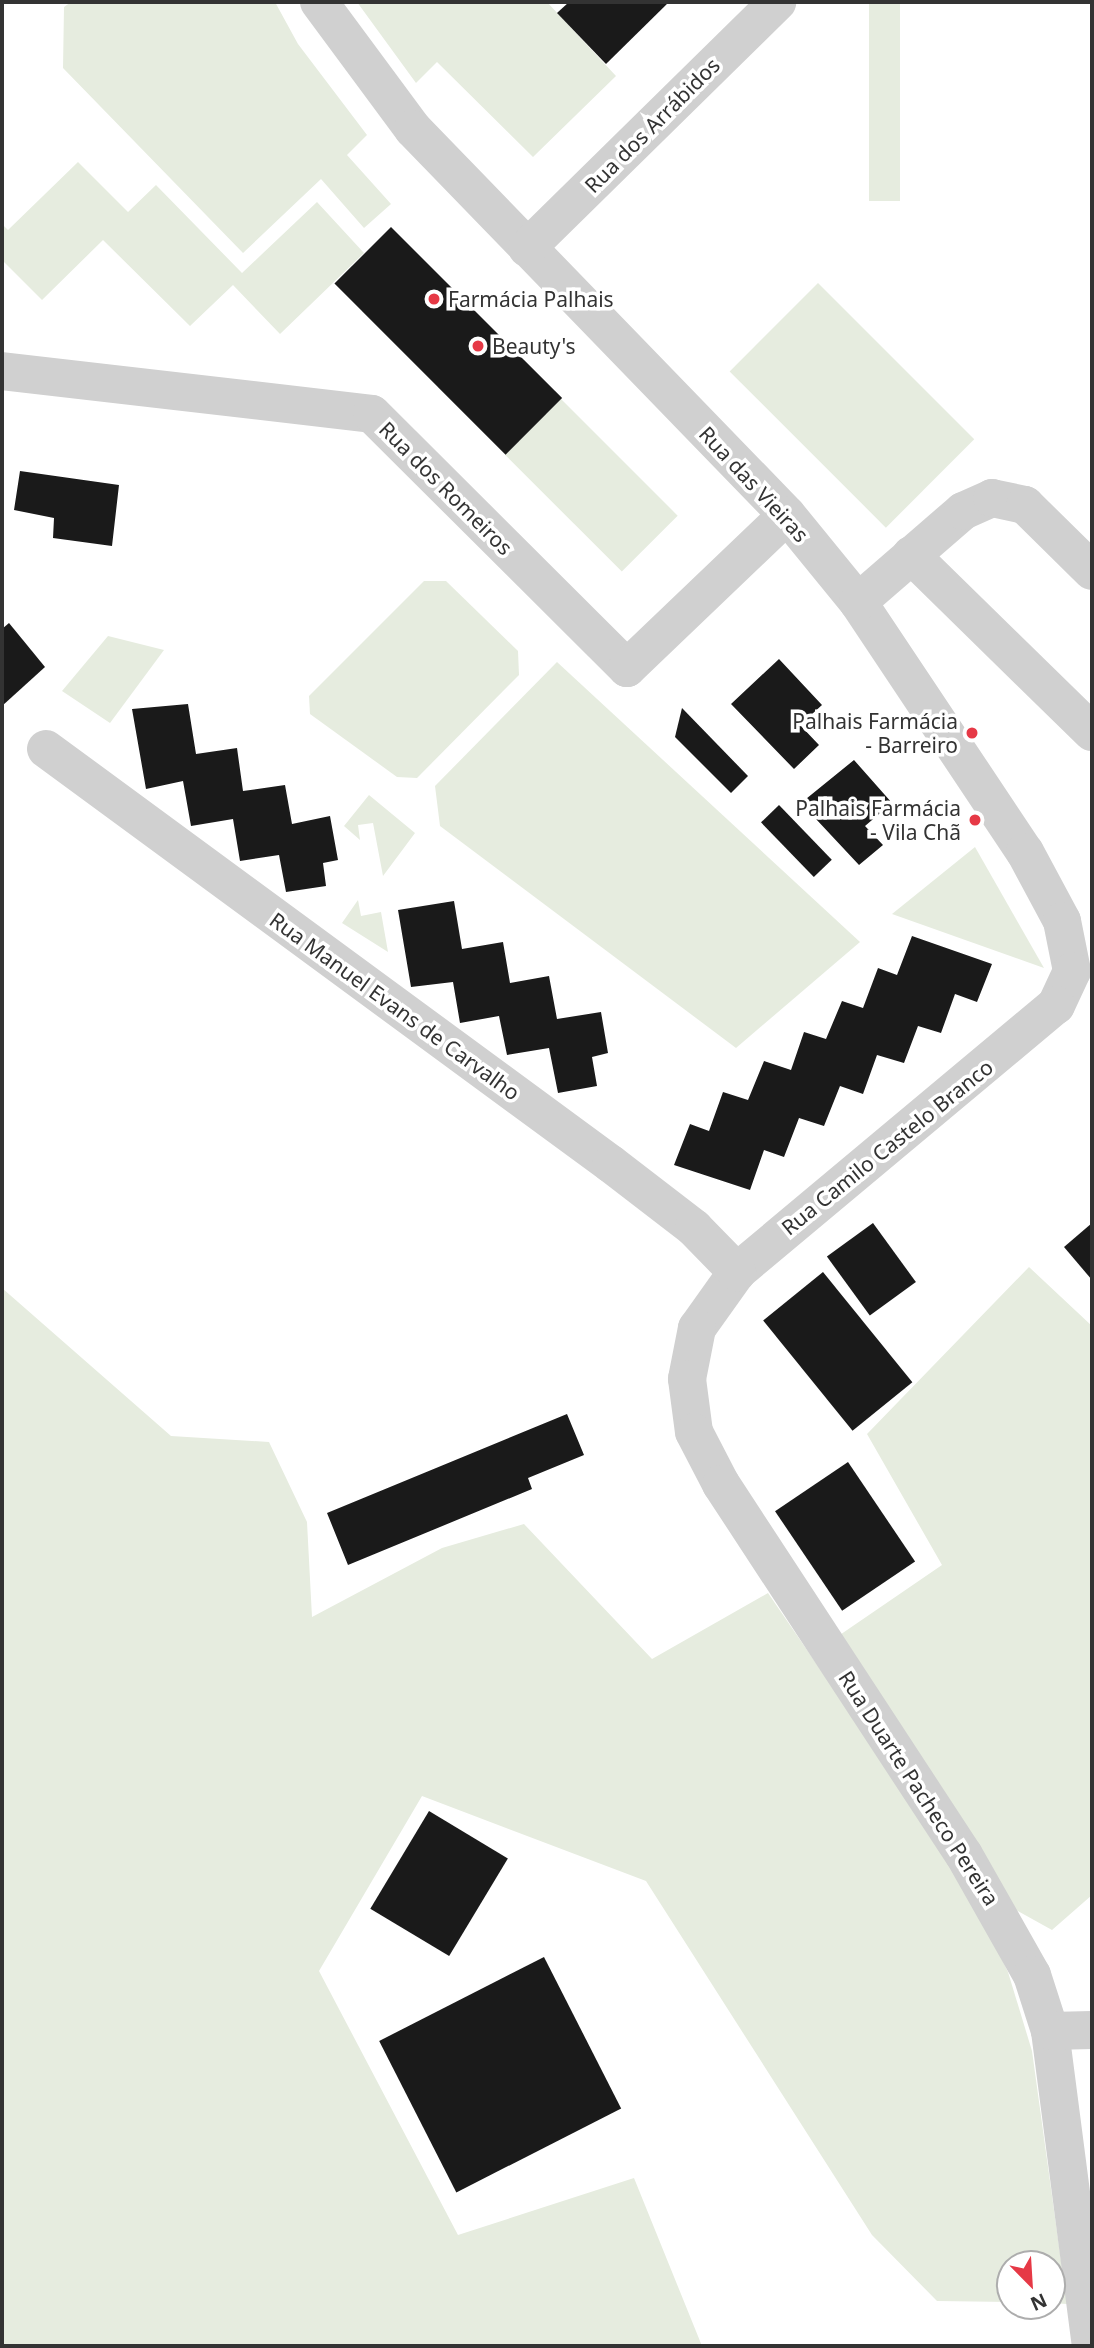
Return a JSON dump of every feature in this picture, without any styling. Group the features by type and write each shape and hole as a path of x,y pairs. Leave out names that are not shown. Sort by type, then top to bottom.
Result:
{"street":[{"name":"Rua das Vieiras","path":"319,2 384,97 787,515 858,603 1046,888 1082,975 1038,1024"},
{"name":"Rua dos Arrábidos","path":"527,248 777,2"},
{"name":"Rua dos Romeiros","path":"2,371 372,414 626,668 787,515"},
{"path":"858,603 963,510 1007,498 1037,515 1092,571"},
{"path":"911,555 1092,732"},
{"name":"Rua Manuel Evans de Carvalho","path":"46,749 611,1164 694,1228 737,1272"},
{"name":"Rua Camilo Castelo Branco","path":"737,1272 1038,1024"},
{"name":"Rua Duarte Pacheco Pereira","path":"737,1272 714,1300 690,1351 688,1402 694,1432 721,1484 1014,1937 1050,2031 1091,2346"},
{"path":"1050,2031 1092,2030"}],"shaded area":[{"path":"71,2 275,2 298,44 367,135 347,155 391,204 364,228 321,179 243,253 63,68 64,7"},
{"path":"357,2 547,2 616,76 533,157 437,62 416,83"},
{"path":"869,2 900,2 900,201 869,201"},
{"path":"78,162 128,212 156,185 242,273 317,202 364,253 280,334 233,285 190,326 103,240 42,300 2,260 2,224 8,230"},
{"path":"818,283 974,439 886,528 730,371"},
{"path":"561,399 678,516 622,572 505,455"},
{"path":"424,581 446,581 518,651 519,675 417,778 397,777 310,714 309,696"},
{"path":"108,636 164,650 110,723 62,691"},
{"path":"557,662 860,942 736,1048 440,826 435,786"},
{"path":"369,795 415,833 383,876 373,823 358,825 360,840 344,826"},
{"path":"975,847 1044,968 892,914"},
{"path":"358,900 361,916 381,912 388,952 342,923"},
{"path":"1029,1267 1092,1326 1092,1895 1052,1930 1000,1901 831,1641 942,1565 867,1434"},
{"path":"2,1288 171,1436 269,1442 307,1522 312,1617 442,1548 524,1524 652,1659 768,1593 959,1872 1008,1972 1032,2051 1060,2250 996,2250 996,2302 937,2301 872,2235 646,1881 422,1796 319,1971 458,2235 634,2178 702,2346 2,2346"}],"building":[{"path":"569,2 669,2 606,64 557,13"},
{"path":"391,227 562,398 506,455 334,284"},
{"path":"20,471 119,485 112,546 53,538 54,518 14,510"},
{"path":"9,623 45,667 2,706 2,629"},
{"path":"779,659 822,705 800,725 819,745 794,769 731,704"},
{"path":"188,704 196,754 237,748 243,791 285,785 292,824 330,816 338,860 323,863 326,886 286,892 279,855 240,861 233,819 191,826 183,781 146,789 132,709"},
{"path":"682,708 748,776 731,793 675,737"},
{"path":"854,760 892,803 865,826 883,845 859,865 801,803"},
{"path":"779,805 832,860 814,877 761,822"},
{"path":"454,901 462,949 503,942 510,983 549,976 557,1019 601,1012 608,1053 592,1057 597,1086 558,1093 549,1048 507,1055 499,1016 460,1023 453,982 411,987 398,910"},
{"path":"912,936 992,964 977,1002 955,994 941,1033 918,1026 904,1063 877,1055 863,1094 840,1086 824,1126 799,1118 784,1157 764,1150 750,1190 674,1165 690,1124 709,1131 723,1092 748,1100 764,1061 791,1070 804,1032 826,1039 842,1001 863,1008 878,968 897,975"},
{"path":"873,1223 916,1282 870,1316 827,1257"},
{"path":"1092,1223 1092,1280 1064,1247"},
{"path":"823,1272 912,1382 853,1431 763,1320"},
{"path":"567,1414 584,1455 528,1478 532,1489 348,1565 327,1513"},
{"path":"848,1462 915,1561 842,1611 775,1511"},
{"path":"429,1811 508,1858 449,1956 370,1909"},
{"path":"544,1957 621,2108 456,2192 379,2041"}],"place":[{"name":"Farmácia Palhais","path":"434,299"},
{"name":"Beauty's","path":"478,346"},
{"name":"Palhais Farmácia - Barreiro","path":"972,733"},
{"name":"Palhais Farmácia - Vila Chã","path":"975,820"}]}
